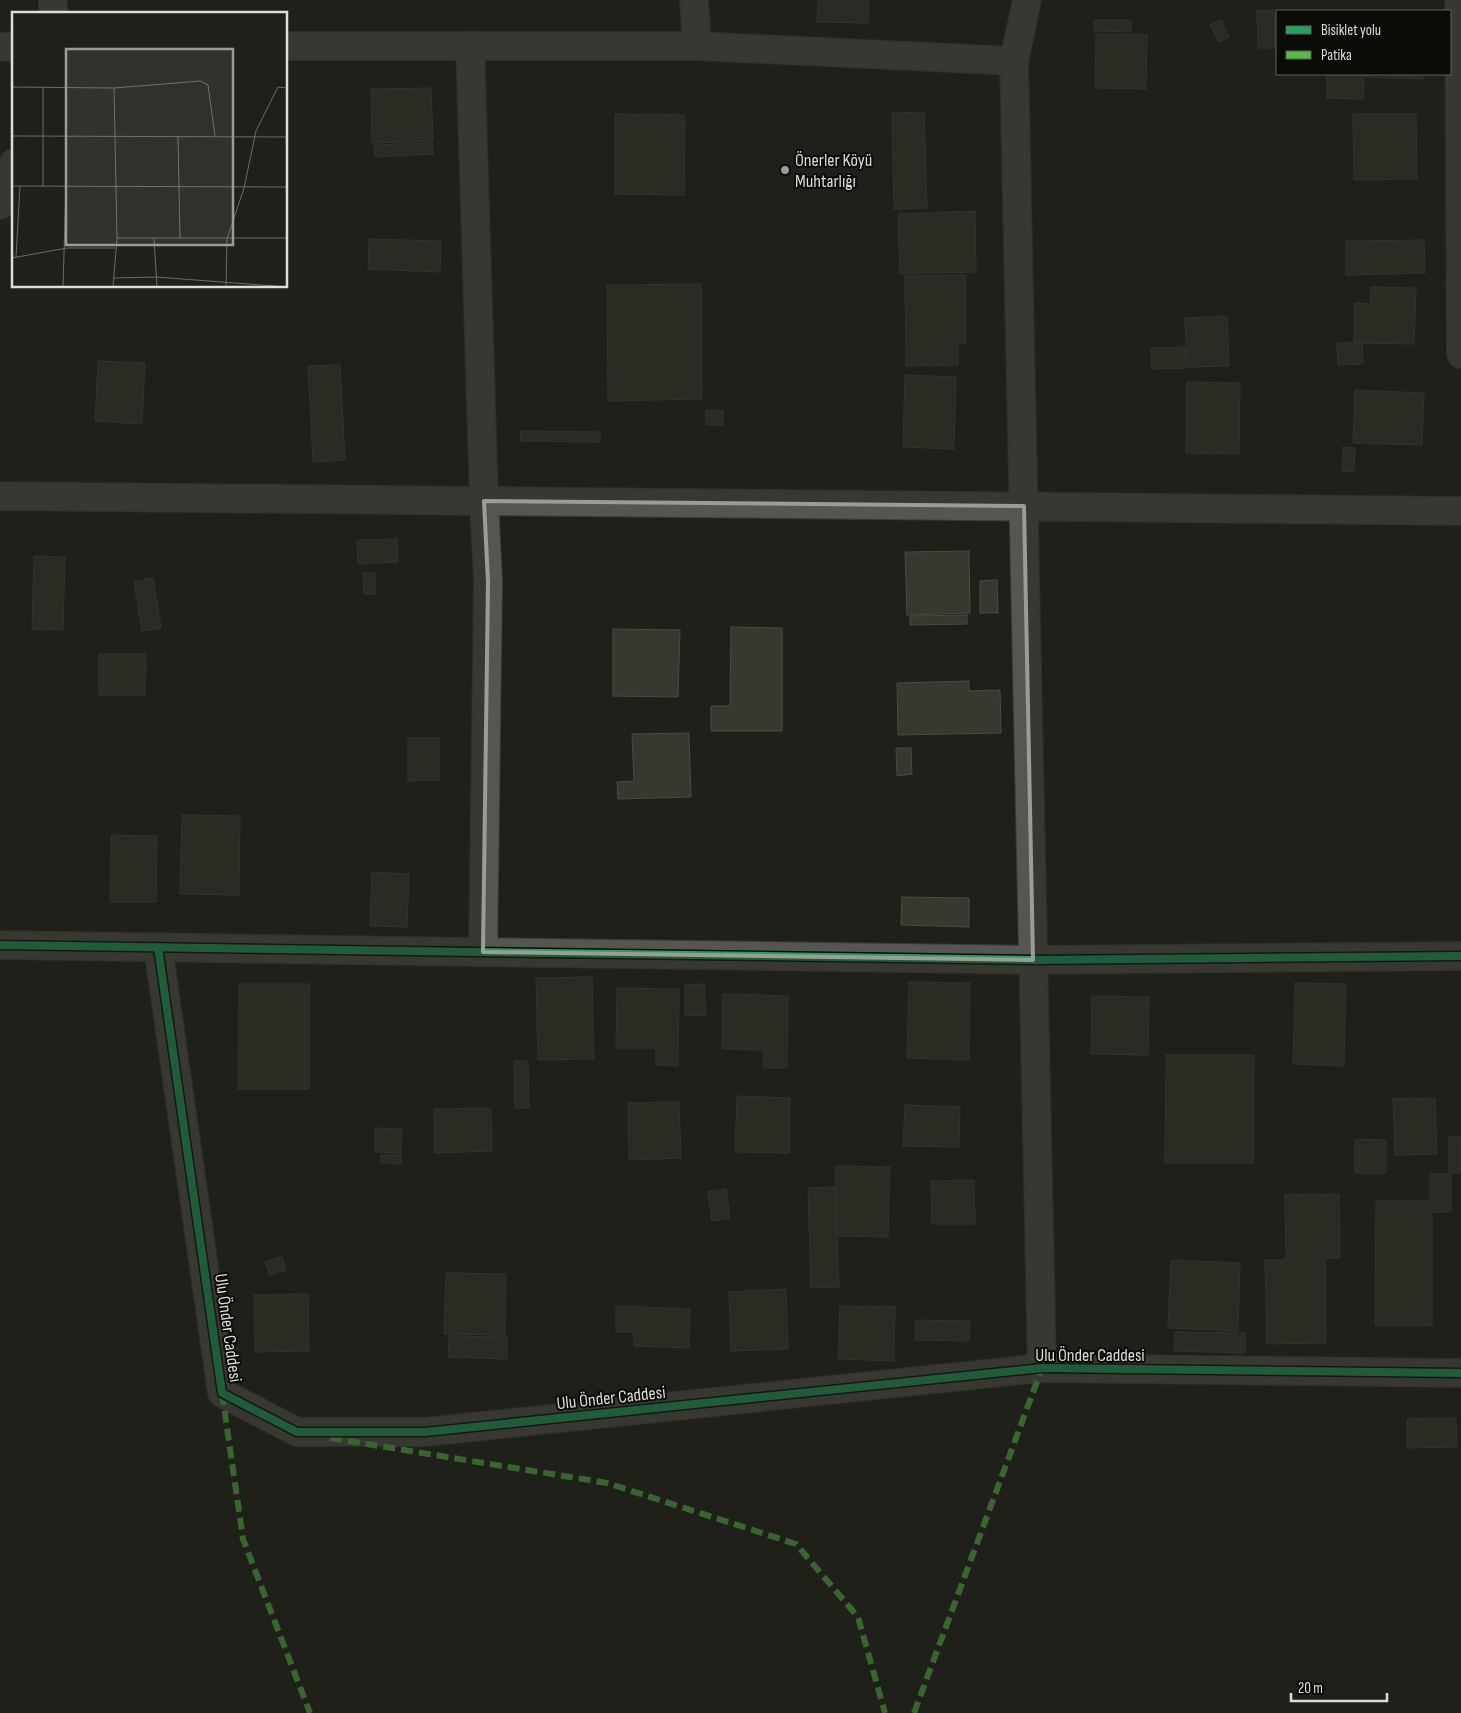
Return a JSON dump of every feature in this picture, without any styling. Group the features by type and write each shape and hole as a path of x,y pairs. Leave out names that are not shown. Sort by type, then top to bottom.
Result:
{"street":[{"path":"694,0 697,46"},
{"path":"1027,0 1014,61 1042,1368"},
{"path":"1459,0 1461,354"},
{"path":"288,46 697,46 1014,61"},
{"path":"470,46 488,582 483,952"},
{"path":"0,205 12,169"},
{"path":"0,496 1461,511"},
{"path":"0,945 1033,960 1461,956"},
{"name":"Ulu Önder Caddesi","path":"158,948 222,1393 297,1432 425,1432 1042,1368 1461,1373"}],"highlighted area":[{"path":"484,501 1024,506 1033,960 483,952 488,582"}],"building":[{"path":"818,0 868,0 868,23 817,22"},
{"path":"1274,10 1275,48 1258,48 1257,11"},
{"path":"1094,20 1131,20 1131,32 1094,31"},
{"path":"1221,20 1229,37 1219,42 1210,25"},
{"path":"1096,34 1147,35 1146,89 1095,88"},
{"path":"1327,75 1423,75 1423,79 1364,77 1363,99 1327,98"},
{"path":"431,88 433,141 372,143 371,89"},
{"path":"924,112 927,208 894,209 892,113"},
{"path":"615,114 685,115 684,195 615,194"},
{"path":"1353,114 1416,114 1417,179 1354,180"},
{"path":"432,143 433,154 375,157 374,145"},
{"path":"975,211 976,272 900,274 898,214"},
{"path":"369,239 441,241 440,272 368,269"},
{"path":"1424,240 1425,273 1346,275 1346,241"},
{"path":"965,275 966,343 958,343 958,365 906,366 905,276"},
{"path":"701,284 702,399 608,401 607,285"},
{"path":"1371,287 1416,288 1414,344 1354,343 1355,303 1371,304"},
{"path":"1227,316 1229,366 1187,367 1185,318"},
{"path":"1362,342 1363,364 1338,365 1337,343"},
{"path":"1185,347 1185,368 1152,369 1151,348"},
{"path":"98,361 145,363 142,424 95,421"},
{"path":"340,365 345,460 313,462 308,366"},
{"path":"905,375 956,377 954,449 903,447"},
{"path":"1187,382 1240,383 1239,454 1186,453"},
{"path":"1355,390 1424,393 1422,445 1353,443"},
{"path":"706,410 723,411 723,425 706,425"},
{"path":"521,431 600,432 600,442 520,441"},
{"path":"1343,447 1355,448 1354,472 1342,471"},
{"path":"397,539 398,562 358,564 357,540"},
{"path":"969,551 970,613 907,615 905,552"},
{"path":"34,556 65,557 63,630 32,629"},
{"path":"363,573 375,573 375,594 364,594"},
{"path":"153,578 161,628 142,631 134,582"},
{"path":"997,580 998,613 980,613 980,581"},
{"path":"967,615 967,624 910,625 910,616"},
{"path":"731,627 782,628 782,731 711,731 711,706 730,706"},
{"path":"613,629 680,630 678,697 613,696"},
{"path":"99,654 146,654 145,695 99,695"},
{"path":"969,681 969,691 1000,690 1001,733 898,735 897,683"},
{"path":"689,733 691,797 618,799 617,782 634,781 632,734"},
{"path":"408,738 439,738 439,780 408,781"},
{"path":"896,748 911,748 912,774 897,776"},
{"path":"182,815 240,816 239,895 180,894"},
{"path":"111,835 157,836 156,902 110,902"},
{"path":"372,872 409,874 407,927 370,926"},
{"path":"902,897 969,898 969,927 901,925"},
{"path":"592,977 594,1059 538,1060 536,978"},
{"path":"909,982 970,983 969,1060 907,1058"},
{"path":"1295,983 1346,984 1344,1066 1293,1064"},
{"path":"239,984 309,984 309,1089 238,1089"},
{"path":"704,984 706,1015 685,1016 685,985"},
{"path":"617,988 679,989 678,1066 656,1065 656,1048 616,1048"},
{"path":"723,994 788,996 787,1068 764,1068 764,1050 722,1049"},
{"path":"1092,996 1149,997 1148,1055 1091,1054"},
{"path":"1166,1055 1254,1055 1253,1163 1165,1163"},
{"path":"514,1061 528,1061 529,1108 515,1108"},
{"path":"737,1096 790,1098 789,1153 735,1152"},
{"path":"1435,1098 1437,1154 1395,1155 1393,1099"},
{"path":"679,1102 681,1158 629,1160 628,1103"},
{"path":"905,1105 960,1107 959,1147 903,1146"},
{"path":"491,1108 492,1151 435,1153 434,1109"},
{"path":"375,1128 402,1129 401,1153 375,1152"},
{"path":"1449,1137 1461,1137 1461,1173 1449,1173"},
{"path":"1355,1139 1386,1140 1386,1173 1355,1173"},
{"path":"381,1155 401,1155 401,1164 381,1163"},
{"path":"836,1166 890,1167 888,1237 835,1236"},
{"path":"1430,1174 1451,1174 1451,1212 1432,1212 1432,1325 1375,1325 1376,1201 1430,1201"},
{"path":"974,1180 975,1224 932,1224 931,1181"},
{"path":"835,1187 839,1287 811,1288 808,1188"},
{"path":"726,1189 730,1218 712,1221 708,1192"},
{"path":"1339,1194 1340,1258 1325,1258 1326,1343 1267,1344 1265,1260 1286,1260 1285,1195"},
{"path":"282,1257 286,1270 270,1275 265,1262"},
{"path":"1171,1260 1240,1263 1238,1331 1168,1328"},
{"path":"446,1273 506,1274 505,1335 444,1334"},
{"path":"786,1289 788,1349 731,1351 729,1292"},
{"path":"308,1294 309,1351 255,1352 254,1295"},
{"path":"616,1306 690,1309 689,1348 634,1346 634,1332 616,1332"},
{"path":"840,1306 895,1307 894,1361 838,1359"},
{"path":"916,1320 970,1321 969,1341 915,1340"},
{"path":"1175,1332 1245,1333 1245,1353 1174,1351"},
{"path":"449,1336 507,1337 507,1359 448,1357"},
{"path":"1456,1418 1457,1447 1407,1448 1407,1419"}],"marked path":[{"path":"914,1713 1042,1368"},
{"path":"222,1393 243,1539 310,1713"},
{"path":"330,1438 607,1483 796,1544 858,1617 885,1713"}],"cycle path":[{"path":"0,945 1033,960 1461,956"},
{"path":"158,947 222,1393 297,1432 425,1432 1042,1368 1461,1373"}],"place":[{"name":"Önerler Köyü Muhtarlığı","path":"785,170"}]}
